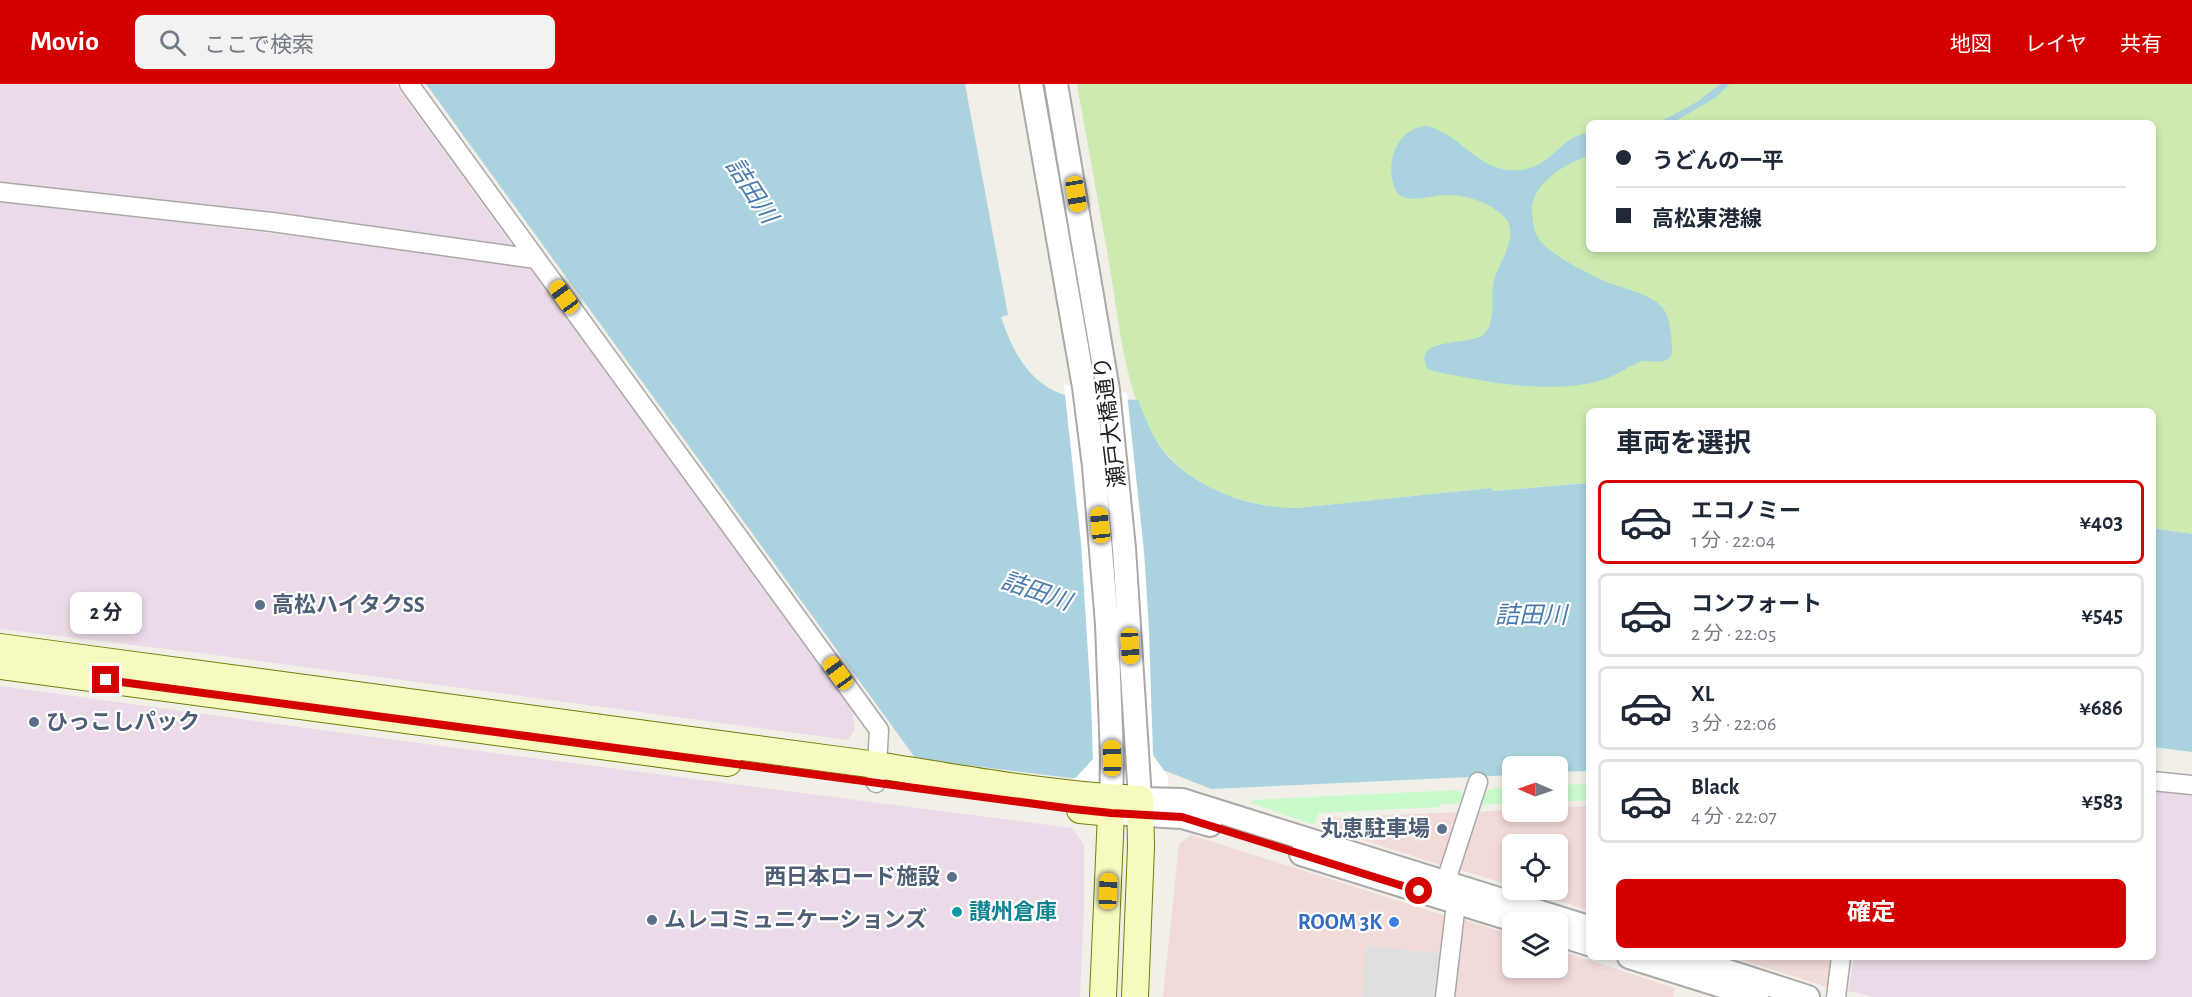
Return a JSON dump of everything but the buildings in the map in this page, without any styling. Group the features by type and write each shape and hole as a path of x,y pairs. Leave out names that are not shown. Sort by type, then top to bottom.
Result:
{"main road":[{"path":"0,647 877,774"},
{"path":"0,666 877,774 978,781 1111,799 1140,800 1134,997"},
{"path":"1103,997 1111,799"}],"street":[{"path":"409,84 879,730 877,774"},
{"name":"瀬戸大橋通り","path":"1031,84 1084,387 1094,466 1105,590 1111,704 1111,799"},
{"name":"瀬戸大橋通り","path":"1056,84 1107,390 1124,548 1140,800"},
{"path":"0,192 272,222 536,259"},
{"path":"2156,781 2192,785"},
{"path":"1445,997 1448,894 1478,782"},
{"path":"1140,800 1182,817 1448,894 1586,927"},
{"path":"1448,894 1502,915"},
{"path":"1568,938 1586,943"},
{"path":"1660,960 1681,962 1808,997"},
{"path":"1836,997 1841,960"},
{"path":"1681,962 1724,992 1757,997"}],"shaded area":[{"path":"0,84 395,84 515,249 0,184"},
{"path":"0,201 527,264 846,701 853,715 855,729 848,740 208,654 0,629"},
{"path":"0,686 1072,828 1084,845 1080,997 0,997"},
{"path":"2156,788 2192,792 2192,997 1874,997 1848,991 1853,960 2156,960"},
{"path":"1586,806 1586,909 1556,900 1568,900 1568,834 1502,834 1502,883 1458,869 1474,812 1502,811 1502,822 1568,822 1568,807"},
{"path":"1463,812 1447,867 1319,826 1321,818"},
{"path":"1191,835 1446,916 1442,953 1366,945 1361,997 1163,997 1179,844"},
{"path":"1459,918 1502,932 1502,978 1568,978 1568,954 1675,988 1673,997 1451,997"},
{"path":"1366,945 1442,953 1438,997 1361,997"},
{"path":"1742,960 1832,960 1827,987"}],"green space":[{"path":"1077,84 2192,84 2192,534 2156,528 2156,408 1586,408 1586,483 1492,491 1491,488 1297,508 1261,505 1225,494 1193,477 1166,453 1148,427 1129,376"},
{"path":"1586,784 1586,800 1568,801 1568,785"},
{"path":"1496,788 1502,788 1502,804 1481,805 1479,801 1482,796"},
{"path":"1457,790 1465,795 1465,803 1441,804 1440,807 1318,813 1314,825 1251,803 1252,800"}],"water":[{"name":"詰田川","path":"426,84 965,84 1008,315 1001,317 1011,343 1024,366 1043,384 1054,391 1075,398 1138,400 1157,442 1179,467 1209,487 1261,505 1297,508 1491,488 1493,491 1586,483 1586,771 1568,772 1568,756 1502,756 1502,775 1211,789 1166,771 1070,778 916,759"},
{"path":"1720,84 1730,84 1715,98 1677,120 1664,120 1697,102"},
{"path":"1426,126 1439,130 1486,163 1514,171 1538,165 1572,138 1586,134 1586,157 1558,171 1544,183 1535,196 1532,212 1536,233 1544,245 1572,265 1604,281 1645,295 1659,304 1669,321 1672,351 1670,358 1663,361 1643,361 1607,378 1585,384 1549,387 1492,382 1427,368 1424,358 1435,346 1478,338 1488,329 1492,317 1493,285 1507,250 1510,235 1509,225 1505,218 1491,206 1478,201 1450,195 1410,199 1399,195 1392,175 1394,153 1406,134"},
{"path":"2156,529 2192,534 2192,752 2156,747"}],"pier":[{"path":"1064,385 1127,393 1144,551 1153,755 1167,775 1169,786 1071,783 1093,759 1081,543"}],"place":[{"name":"高松ハイタクSS","path":"260,605"},
{"name":"ひっこしパック","path":"34,722"},
{"name":"丸恵駐車場","path":"1442,829"},
{"name":"西日本ロード施設","path":"952,877"},
{"name":"讃州倉庫","path":"957,912"},
{"name":"ムレコミュニケーションズ","path":"652,920"},
{"name":"ROOM 3K","path":"1394,922"}],"route":[{"path":"106,680 1073,809 1182,817 1419,891"}]}
